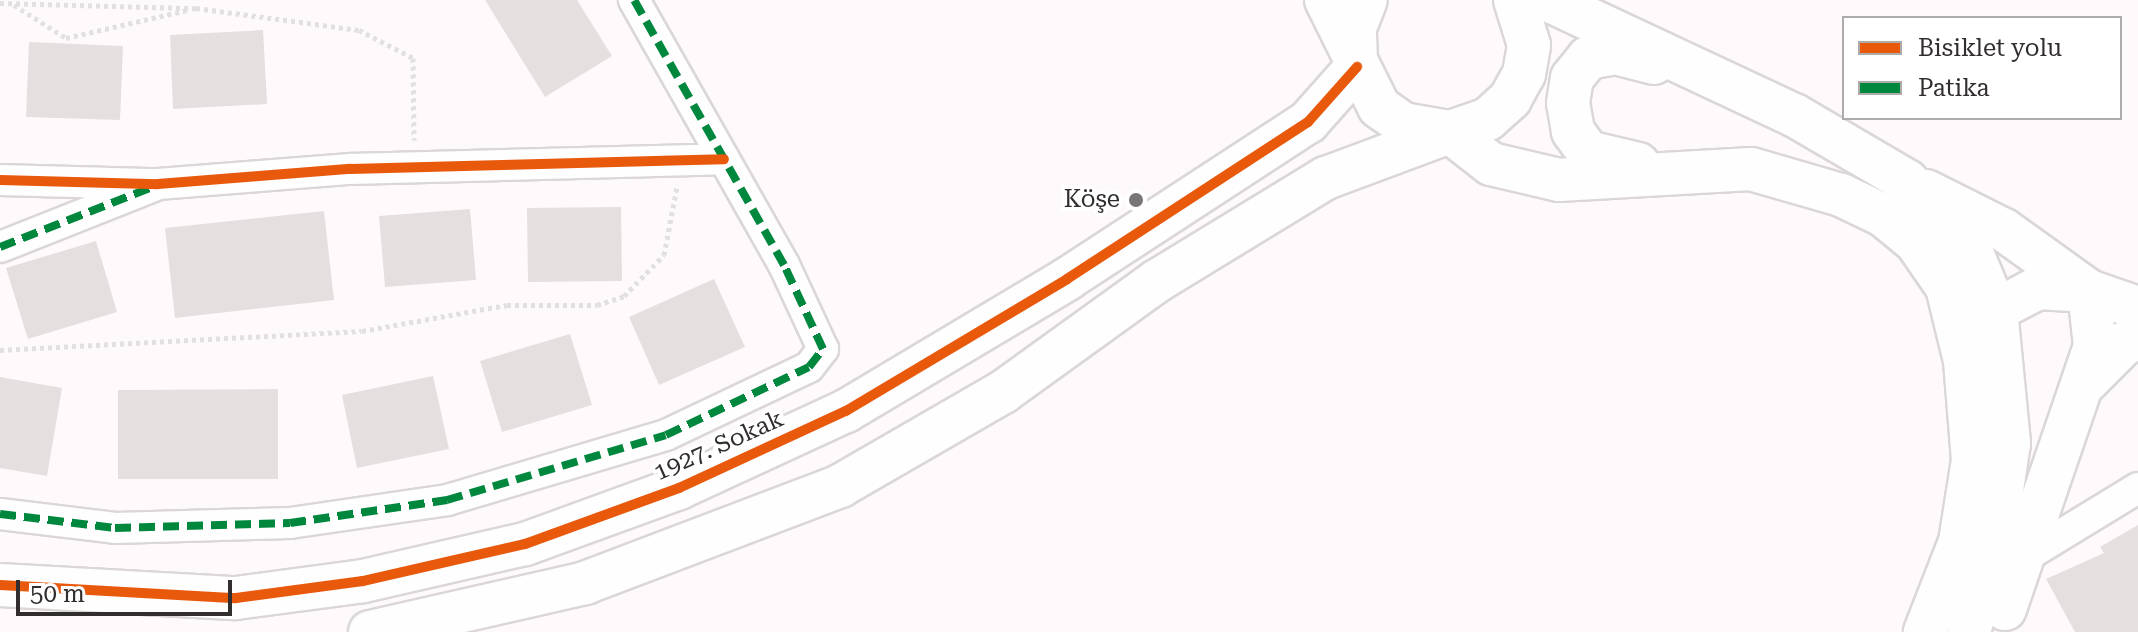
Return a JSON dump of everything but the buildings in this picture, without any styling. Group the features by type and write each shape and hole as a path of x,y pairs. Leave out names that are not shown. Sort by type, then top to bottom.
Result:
{"main road":[{"path":"1326,0 1379,107 1403,124 1450,132 1491,164 1559,180 1751,169"},
{"path":"1357,67 1355,28 1366,0"},
{"path":"370,632 585,583 840,486 1003,392 1157,281 1326,178 1488,119 1510,99 1524,74 1529,45 1515,0"},
{"path":"1548,0 1794,115 1907,181 2004,230 2089,291 2095,346 2057,449 2037,470 2007,551 1969,632"},
{"path":"1710,76 1615,53 1588,58 1572,78 1573,131 1588,152 1613,163 1751,169 1841,195 1883,215 1916,242 1947,287 1965,361 1973,460 1960,542 1925,632"},
{"name":"1927. Sokak","path":"0,585 236,598 363,581 525,544 679,488 846,411 1067,279 1308,122 1357,67"},
{"path":"1907,181 1974,258 1996,310 2009,443 2007,551 1999,632"},
{"path":"1965,361 1996,310 2038,288 2089,291 2138,308"},
{"path":"2079,389 2125,343 2138,339"}],"street":[{"path":"0,514 115,528 290,523 447,500 666,435 809,367 823,349 724,159 634,0"},
{"path":"0,180 158,184 414,168 724,159"},
{"path":"0,247 113,207 158,184"},
{"path":"2007,551 2138,488"}],"path":[{"path":"8,2 66,38 196,8"},
{"path":"0,3 196,8 359,30 413,58 414,168"},
{"path":"0,350 362,331 507,305 597,305 624,296 664,255 679,161"}],"marked path":[{"path":"0,514 115,528 290,523 447,500 666,435 809,367 823,349 784,265 634,0"},
{"path":"0,247 152,187"}],"cycle path":[{"path":"0,585 236,598 363,581 525,544 679,488 846,411 1067,279 1308,122 1357,67"},
{"path":"0,180 158,184 350,169 724,159"}],"place":[{"name":"Köşe","path":"1136,200"}]}
